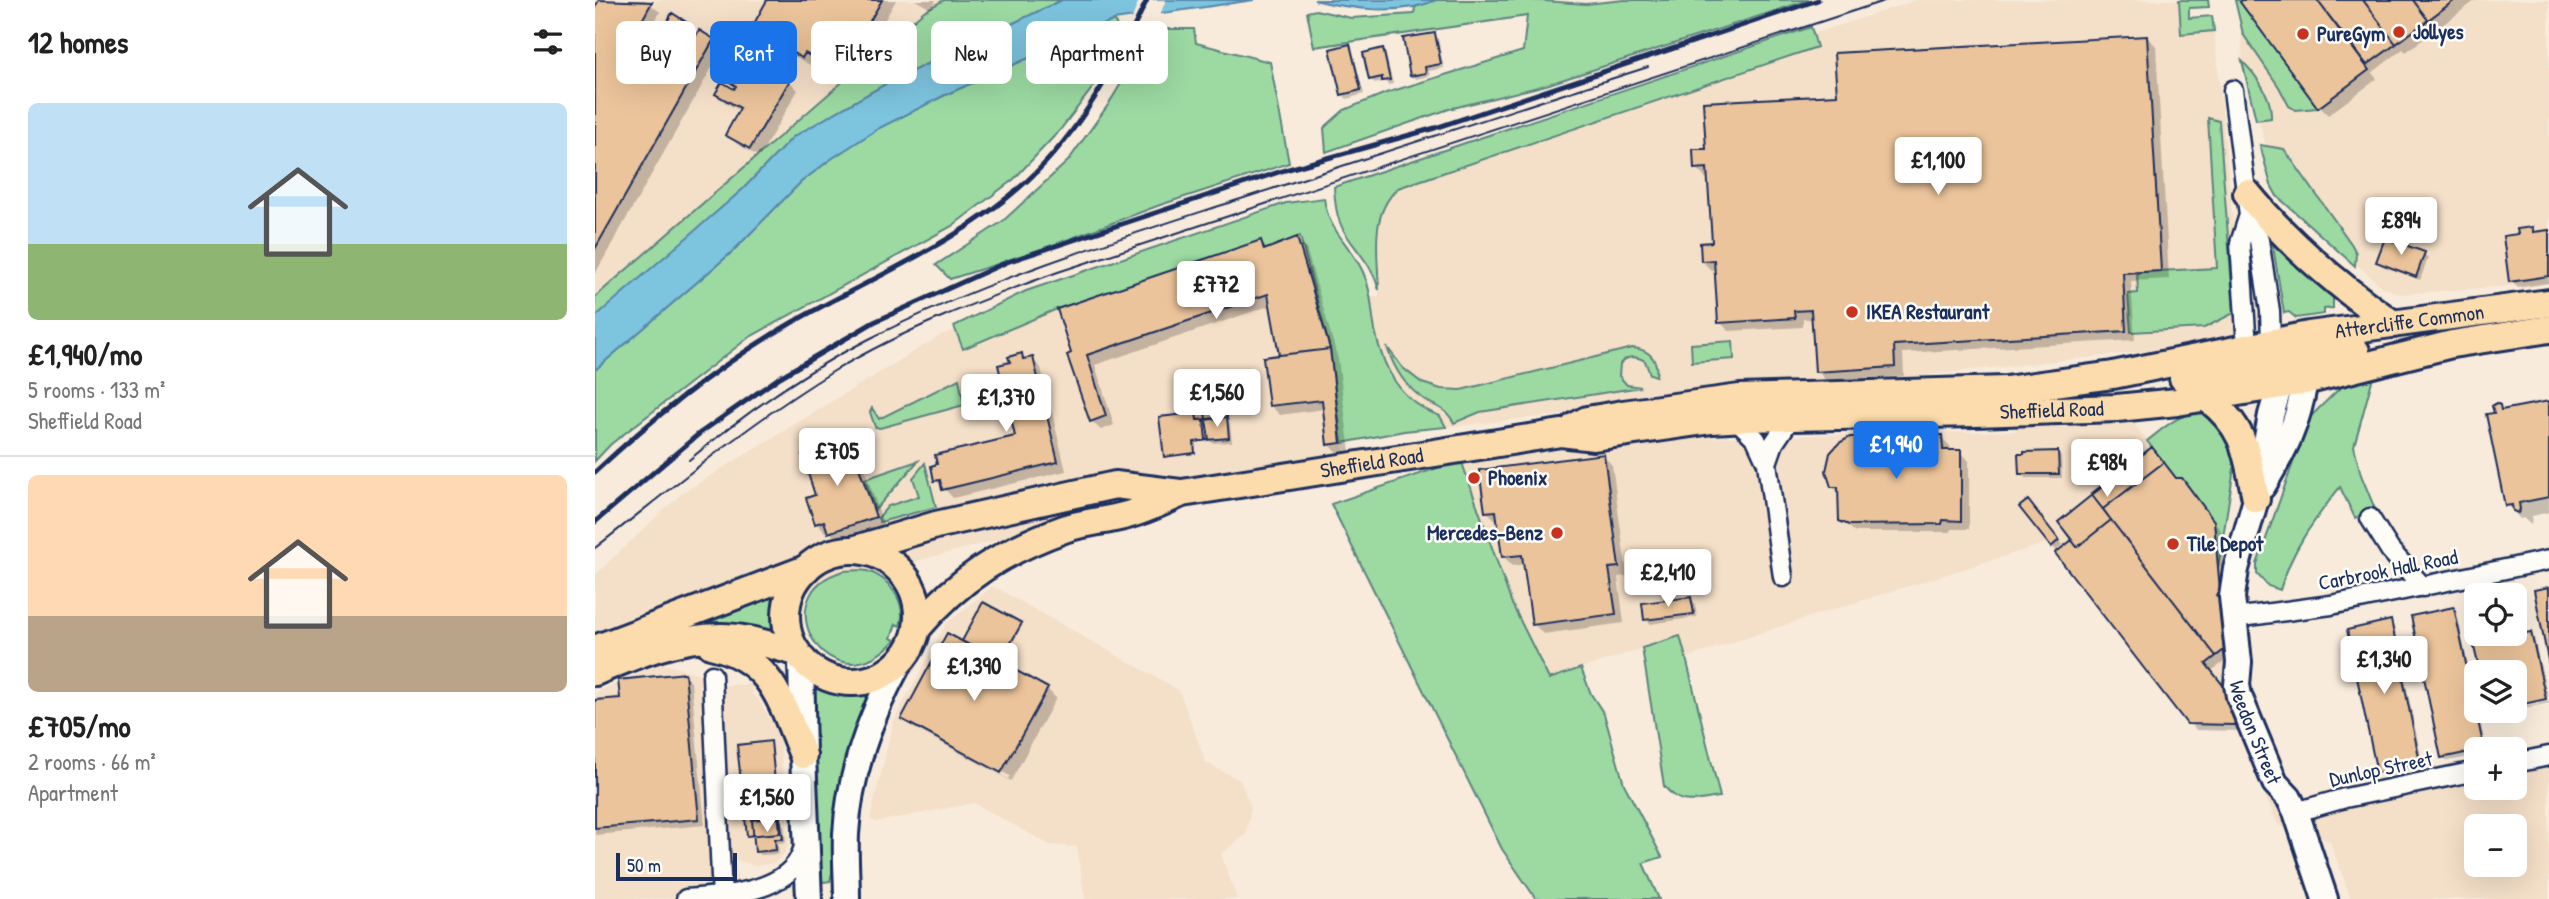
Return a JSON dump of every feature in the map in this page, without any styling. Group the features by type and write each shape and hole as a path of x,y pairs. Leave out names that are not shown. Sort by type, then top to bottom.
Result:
{"main road":[{"path":"2248,204 2264,214 2364,304 2393,324"},
{"name":"Attercliffe Common","path":"2273,368 2308,335 2549,303"},
{"name":"Attercliffe Common","path":"2273,368 2416,353 2452,344 2549,329"},
{"name":"Sheffield Road","path":"1562,433 1587,420 1740,398 2006,390 2113,375 2273,368"},
{"name":"Sheffield Road","path":"1182,493 1562,433 1594,437 1736,419 2117,408 2208,399 2273,368"},
{"path":"2208,399 2233,421 2247,456 2256,499"},
{"path":"595,649 806,569 828,554 854,550 936,525 1115,485 1182,493"},
{"path":"918,627 949,593 978,571 1009,553 1066,528 1129,515 1182,493"},
{"path":"806,569 791,591 786,612 789,637 799,656 821,675 847,683 874,679 898,665 911,648 918,627 918,604 903,573 886,559 866,551 854,550"},
{"path":"595,672 649,651 693,639 734,638 799,656"},
{"path":"693,639 731,651 758,668 781,698 803,755"}],"street":[{"path":"2233,90 2248,204 2259,240 2270,311 2273,368"},
{"path":"2248,204 2240,243 2273,368"},
{"name":"Weedon Street","path":"2273,368 2300,412 2289,441 2256,499 2236,569 2232,597 2239,662 2237,685 2239,696 2275,783 2293,805 2325,899"},
{"path":"1767,463 1774,443 1792,416"},
{"path":"1736,419 1756,439 1767,463 1783,577"},
{"path":"2370,518 2390,550 2423,587"},
{"name":"Carbrook Hall Road","path":"2234,618 2331,605 2549,560"},
{"path":"799,656 809,899"},
{"path":"847,899 846,835 850,801 870,727 898,665"},
{"path":"712,675 726,898"},
{"path":"2527,761 2549,756"},
{"name":"Dunlop Street","path":"2293,805 2345,798 2464,773"},
{"path":"686,899 726,898 772,882 789,871 800,857 806,842"}],"shaded area":[{"path":"595,0 944,0 912,21 811,21 811,84 840,84 595,297"},
{"path":"1917,0 2179,0 2181,34 2214,31 2242,311 2238,327 2231,336 2222,343 2214,344 1446,427 1440,416 1423,410 1394,382 1381,357 1374,328 1371,296 1379,296 1377,220 1391,194 1398,188 1817,47 1813,34"},
{"path":"2239,0 2549,0 2549,283 2400,294 2382,287 2280,195 2243,64"},
{"path":"1294,215 1344,451 928,558 754,606 595,635 595,575 681,494 941,335"},
{"path":"2130,419 2176,478 2182,478 2214,521 2220,591 2217,595 2220,599 2221,620 2296,812 2464,776 2464,800 2527,800 2527,762 2549,757 2549,899 2351,899 2330,841 2278,825 2234,725 2187,724 2047,543 1686,658 1680,636 1549,679 1512,604 1461,460 1687,438 2016,431 2016,424"},
{"path":"993,586 1179,690 1206,763 1240,780 1251,807 1246,834 1221,854 1237,899 1085,899 1077,847 1050,845 974,803 876,822 870,819 894,720 946,624"},
{"path":"661,663 717,679 718,686 751,684 753,696 756,696 779,733 789,839 785,853 774,863 755,866 734,859 740,898 595,899 595,693"}],"green space":[{"path":"944,0 1062,0 1012,24 1012,21 931,21 931,62 917,69 917,21 912,21"},
{"path":"1436,0 1530,0 1586,4 1624,0 1809,0 1546,85 1449,109 1326,152 1324,128 1344,110 1386,93 1523,51 1527,16 1314,47 1307,12 1316,10 1351,18 1414,14 1415,7"},
{"path":"2179,0 2208,0 2209,7 2189,8 2189,18 2212,16 2214,31 2181,34"},
{"path":"2235,0 2240,0 2318,108 2296,110 2289,106 2243,34"},
{"path":"1811,27 1817,47 1398,188 1383,210 1379,223 1379,290 1368,265 1341,226 1334,187"},
{"path":"1168,29 1194,29 1196,43 1270,62 1289,163 950,279 936,265 1003,221 1068,161 1121,84 1168,84"},
{"path":"1026,59 1026,84 1095,84 1060,130 1014,179 952,226 748,338 611,444 595,461 595,370 732,252 801,182 831,159 879,128 970,84 1012,84 1012,65"},
{"path":"2242,61 2262,87 2269,102 2271,118 2256,120"},
{"path":"840,84 886,84 793,137 743,189 595,320 595,297"},
{"path":"2208,118 2219,121 2234,313 2204,328 2131,332 2128,294 2138,293 2137,272 2217,268"},
{"path":"2260,145 2284,149 2352,245 2356,253 2355,266 2277,196 2271,185"},
{"path":"1324,198 1330,220 1366,279 1378,345 1389,371 1404,393 1426,410 1440,416 1446,427 1404,431 1342,443 1330,349 1300,236 1264,250 1057,309 963,349 954,326 1026,291 1286,203"},
{"path":"2271,234 2333,293 2333,308 2324,309 2324,314 2296,318 2289,312 2284,313"},
{"path":"1733,341 1734,359 1692,362 1691,344"},
{"path":"1387,347 1403,368 1422,383 1441,389 1461,390 1632,348 1643,350 1651,356 1656,365 1656,376 1650,374 1645,361 1631,357 1620,364 1619,376 1627,385 1641,387 1480,412 1454,423 1445,411 1418,395 1406,383 1393,363"},
{"path":"2373,377 2354,446 2361,475 2375,509 2355,518 2340,487 2298,548 2280,590 2268,586 2257,574 2257,564 2309,418 2345,383"},
{"path":"959,379 964,405 880,428 875,427 870,412 872,408 879,419"},
{"path":"2201,412 2219,426 2231,447 2235,462 2218,568 2214,521 2182,478 2176,478 2147,441 2179,418"},
{"path":"1461,460 1512,604 1549,679 1581,668 1591,694 1604,714 1624,784 1662,857 1643,863 1659,899 1536,899 1502,849 1331,504"},
{"path":"918,461 875,510 865,479"},
{"path":"925,463 936,507 880,522 878,518 888,506 919,496 913,478"},
{"path":"864,570 883,579 899,601 902,618 900,626 896,624 891,638 895,640 870,659 848,663 828,656 814,641 806,621 808,601 820,583 844,571"},
{"path":"768,594 780,603 776,621 779,634 689,630 688,625"},
{"path":"1680,636 1720,797 1683,800 1664,786 1642,648"},
{"path":"821,684 834,689 871,688 842,773 836,802 832,873 830,881 824,882 819,878 815,733 810,693"}],"water":[{"path":"1062,0 1254,0 1112,21 1026,21 1026,59 1012,65 1012,24"},
{"path":"1314,0 1436,0 1407,8 1375,9"},
{"path":"931,62 931,84 970,84 879,128 831,159 801,182 732,252 595,370 595,317 743,189 793,137 886,84 917,84 917,69"}],"pier":[{"path":"1139,0 1166,0 1159,17 1131,21"}],"building":[{"path":"599,0 652,2 642,21 616,21 616,84 688,84 595,249 595,7"},
{"path":"767,0 882,0 870,21 811,21 811,56 805,53 802,58 797,55 797,21 755,21"},
{"name":"PureGym","path":"2317,0 2369,70 2318,108 2240,2"},
{"path":"2317,0 2363,0 2396,44 2367,65"},
{"name":"Jollyes","path":"2363,0 2413,0 2428,20 2396,44"},
{"path":"2413,0 2455,0 2428,20"},
{"path":"672,13 685,21 667,21"},
{"path":"699,30 710,37 710,46 696,71 696,36"},
{"path":"1435,33 1441,64 1425,67 1426,73 1410,76 1403,38"},
{"path":"2147,36 2161,271 2123,273 2126,331 1894,345 1895,367 1815,372 1811,310 1794,311 1795,318 1718,323 1714,260 1701,261 1700,243 1712,242 1707,168 1694,169 1693,149 1706,149 1703,102 1837,95 1834,53"},
{"path":"1350,44 1361,90 1341,95 1330,49"},
{"path":"1383,48 1390,80 1382,81 1382,77 1369,80 1363,53"},
{"path":"721,84 734,89 736,86 733,84 788,84 750,149 725,135 740,108 715,94"},
{"path":"2533,227 2533,232 2549,230 2549,276 2509,282 2503,236 2518,234 2517,229"},
{"path":"1297,237 1330,349 1341,443 1327,445 1322,400 1269,406 1263,357 1279,355 1268,294 1087,355 1106,416 1090,422 1067,355 1071,353 1057,309 1261,240 1264,250"},
{"path":"2385,238 2425,252 2416,277 2376,262"},
{"path":"1330,349 1341,443 1327,445 1322,400 1269,406 1263,357"},
{"path":"1022,353 1023,359 1033,357 1058,462 942,490 940,480 934,481 931,466 937,464 935,455 1015,436 998,365 1010,362 1008,357"},
{"path":"2549,401 2549,497 2519,503 2518,513 2513,511 2512,505 2505,506 2486,414 2494,413 2492,406 2496,403 2501,410"},
{"path":"1226,410 1227,417 1197,420 1196,413"},
{"path":"1205,412 1209,440 1194,442 1195,453 1164,457 1159,417"},
{"path":"1227,417 1229,438 1206,440 1204,420"},
{"path":"1942,435 1943,450 1961,450 1961,521 1943,520 1942,524 1849,525 1839,521 1838,487 1831,487 1826,471 1830,453 1839,443 1850,437"},
{"path":"849,439 876,517 828,533 824,521 815,524 806,498 815,495 802,455"},
{"path":"2152,447 2176,478 2182,478 2214,521 2220,591 2216,595 2220,599 2224,650 2206,664 2239,705 2234,725 2187,724 2055,553 2072,540 2058,522"},
{"name":"Tile Depot","path":"2152,447 2176,478 2182,478 2214,521 2220,591 2216,595 2220,599 2224,650 2216,656 2091,494"},
{"path":"2152,447 2164,462 2103,509 2111,520 2077,547 2058,522"},
{"path":"2058,451 2059,474 2019,474 2018,454"},
{"name":"Mercedes-Benz","path":"1604,454 1619,567 1609,568 1616,614 1532,625 1522,555 1502,557 1496,511 1485,512 1479,470"},
{"path":"2028,500 2059,540 2051,547 2019,507"},
{"path":"2549,587 2549,665 2534,590"},
{"path":"1691,597 1694,614 1644,620 1642,603"},
{"path":"983,602 1022,623 1000,662 962,641"},
{"path":"2454,607 2465,660 2464,723 2479,723 2481,737 2464,737 2464,753 2441,758 2411,616"},
{"path":"2391,620 2420,762 2377,773 2347,630"},
{"path":"2531,632 2546,699 2527,703 2527,660 2477,660 2474,646 2527,646 2527,633"},
{"path":"947,633 1048,688 1001,773 901,719"},
{"path":"685,673 699,819 595,828 595,700 620,698 618,680"},
{"path":"771,741 780,833 747,836 737,745"},
{"path":"780,817 783,839 775,839 776,850 755,852 752,820"}],"tram line":[{"path":"595,548 712,456 803,391 861,356 943,316 1058,272 1887,0"},
{"path":"689,460 731,426 798,379 869,339 962,296 1105,243 1648,67"}],"railway":[{"path":"595,472 641,430 740,355 793,322 944,241 1028,180 1081,119 1123,49 1147,0"},
{"path":"595,522 700,433 780,377 874,322 1007,262 1285,170 1435,128 1818,0"}],"place":[{"name":"Jollyes","path":"2399,32"},
{"name":"PureGym","path":"2303,34"},
{"name":"IKEA Restaurant","path":"1852,312"},
{"name":"Phoenix","path":"1474,478"},
{"name":"Mercedes-Benz","path":"1557,533"},
{"name":"Tile Depot","path":"2173,544"}]}
